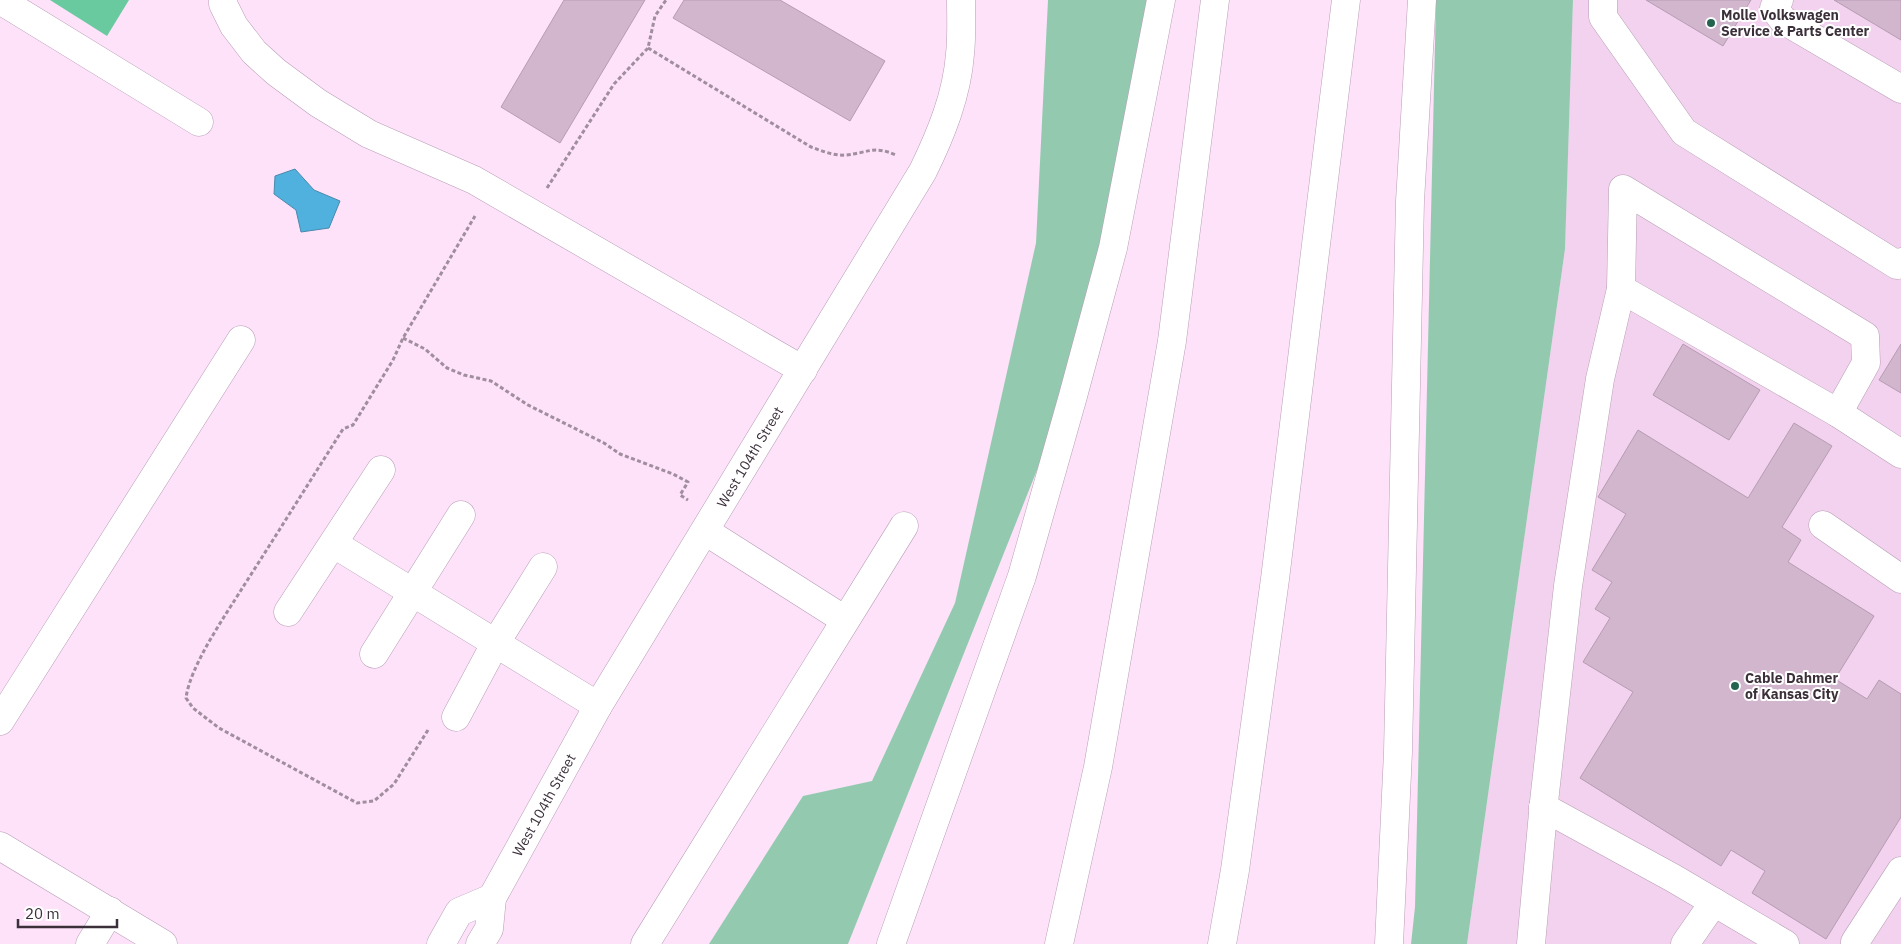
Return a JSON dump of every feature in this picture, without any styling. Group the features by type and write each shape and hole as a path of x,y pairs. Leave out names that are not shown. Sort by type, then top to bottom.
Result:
{"main road":[{"path":"0,0 199,122"},
{"path":"223,0 223,4 234,26 254,52 276,72 318,103 369,134 474,180 803,370"},
{"name":"West 104th Street","path":"480,944 489,929 492,898 598,706 923,171 938,141 951,104 960,55 961,0"},
{"path":"891,944 1022,576 1112,248 1161,0"},
{"path":"1059,944 1098,767 1172,341 1215,0"},
{"path":"1222,944 1235,870 1274,589 1346,0"},
{"path":"1389,944 1398,752 1410,201 1422,0"},
{"path":"1603,0 1603,17 1684,132 1897,265 1901,262"},
{"path":"1778,0 1774,8 1783,20 1901,89"},
{"path":"1531,944 1543,807 1568,586 1597,409 1600,379 1621,289 1623,188 1865,336 1866,363 1838,413"},
{"path":"1621,289 1838,413 1901,454"},
{"path":"0,722 241,340"},
{"path":"288,612 381,470"},
{"path":"374,654 461,515"},
{"path":"709,523 846,620"},
{"path":"1823,525 1901,579"},
{"path":"645,944 904,526"},
{"path":"334,544 598,706"},
{"path":"456,716 495,644 543,567"},
{"path":"1543,807 1786,944"},
{"path":"0,846 163,944"},
{"path":"1856,944 1855,942 1899,878"},
{"path":"441,944 459,912 492,898"},
{"path":"1685,944 1714,902"},
{"path":"90,944 110,911"}],"path":[{"path":"532,213 614,84 648,48 655,16 666,0"},
{"path":"648,48 811,147 825,153 845,155 877,149 886,151 923,171"},
{"path":"403,338 424,349 447,368 464,375 491,381 528,405 604,443 620,454 673,474 688,482 680,495 709,523"}],"shaded area":[{"path":"1573,0 1901,0 1901,944 1467,944 1565,249"}],"green space":[{"path":"50,0 129,0 107,36"},
{"path":"1048,0 1157,0 1143,107 1051,435 848,944 709,944 803,796 872,781 955,603 1036,243"},
{"path":"1436,0 1573,0 1565,249 1467,944 1411,944 1415,907"}],"water":[{"path":"295,169 314,190 340,201 329,228 301,232 296,210 274,194 275,176"}],"building":[{"path":"564,0 645,0 560,143 501,107"},
{"path":"684,0 780,0 885,61 850,121 673,18"},
{"name":"Molle Volkswagen Service & Parts Center","path":"1646,0 1751,0 1723,46"},
{"path":"1834,0 1901,0 1901,40"},
{"path":"1683,344 1760,390 1729,440 1653,395"},
{"path":"1901,344 1901,393 1879,380"},
{"name":"Cable Dahmer of Kansas City","path":"1794,423 1832,446 1782,527 1801,540 1788,562 1874,616 1835,679 1867,699 1879,680 1901,694 1901,817 1826,939 1752,893 1765,871 1731,850 1721,866 1580,778 1633,692 1583,662 1610,618 1595,609 1612,582 1592,570 1626,514 1598,497 1638,430 1748,498"}],"place":[{"name":"Molle Volkswagen Service & Parts Center","path":"1711,23"},
{"name":"Cable Dahmer of Kansas City","path":"1735,686"}]}
